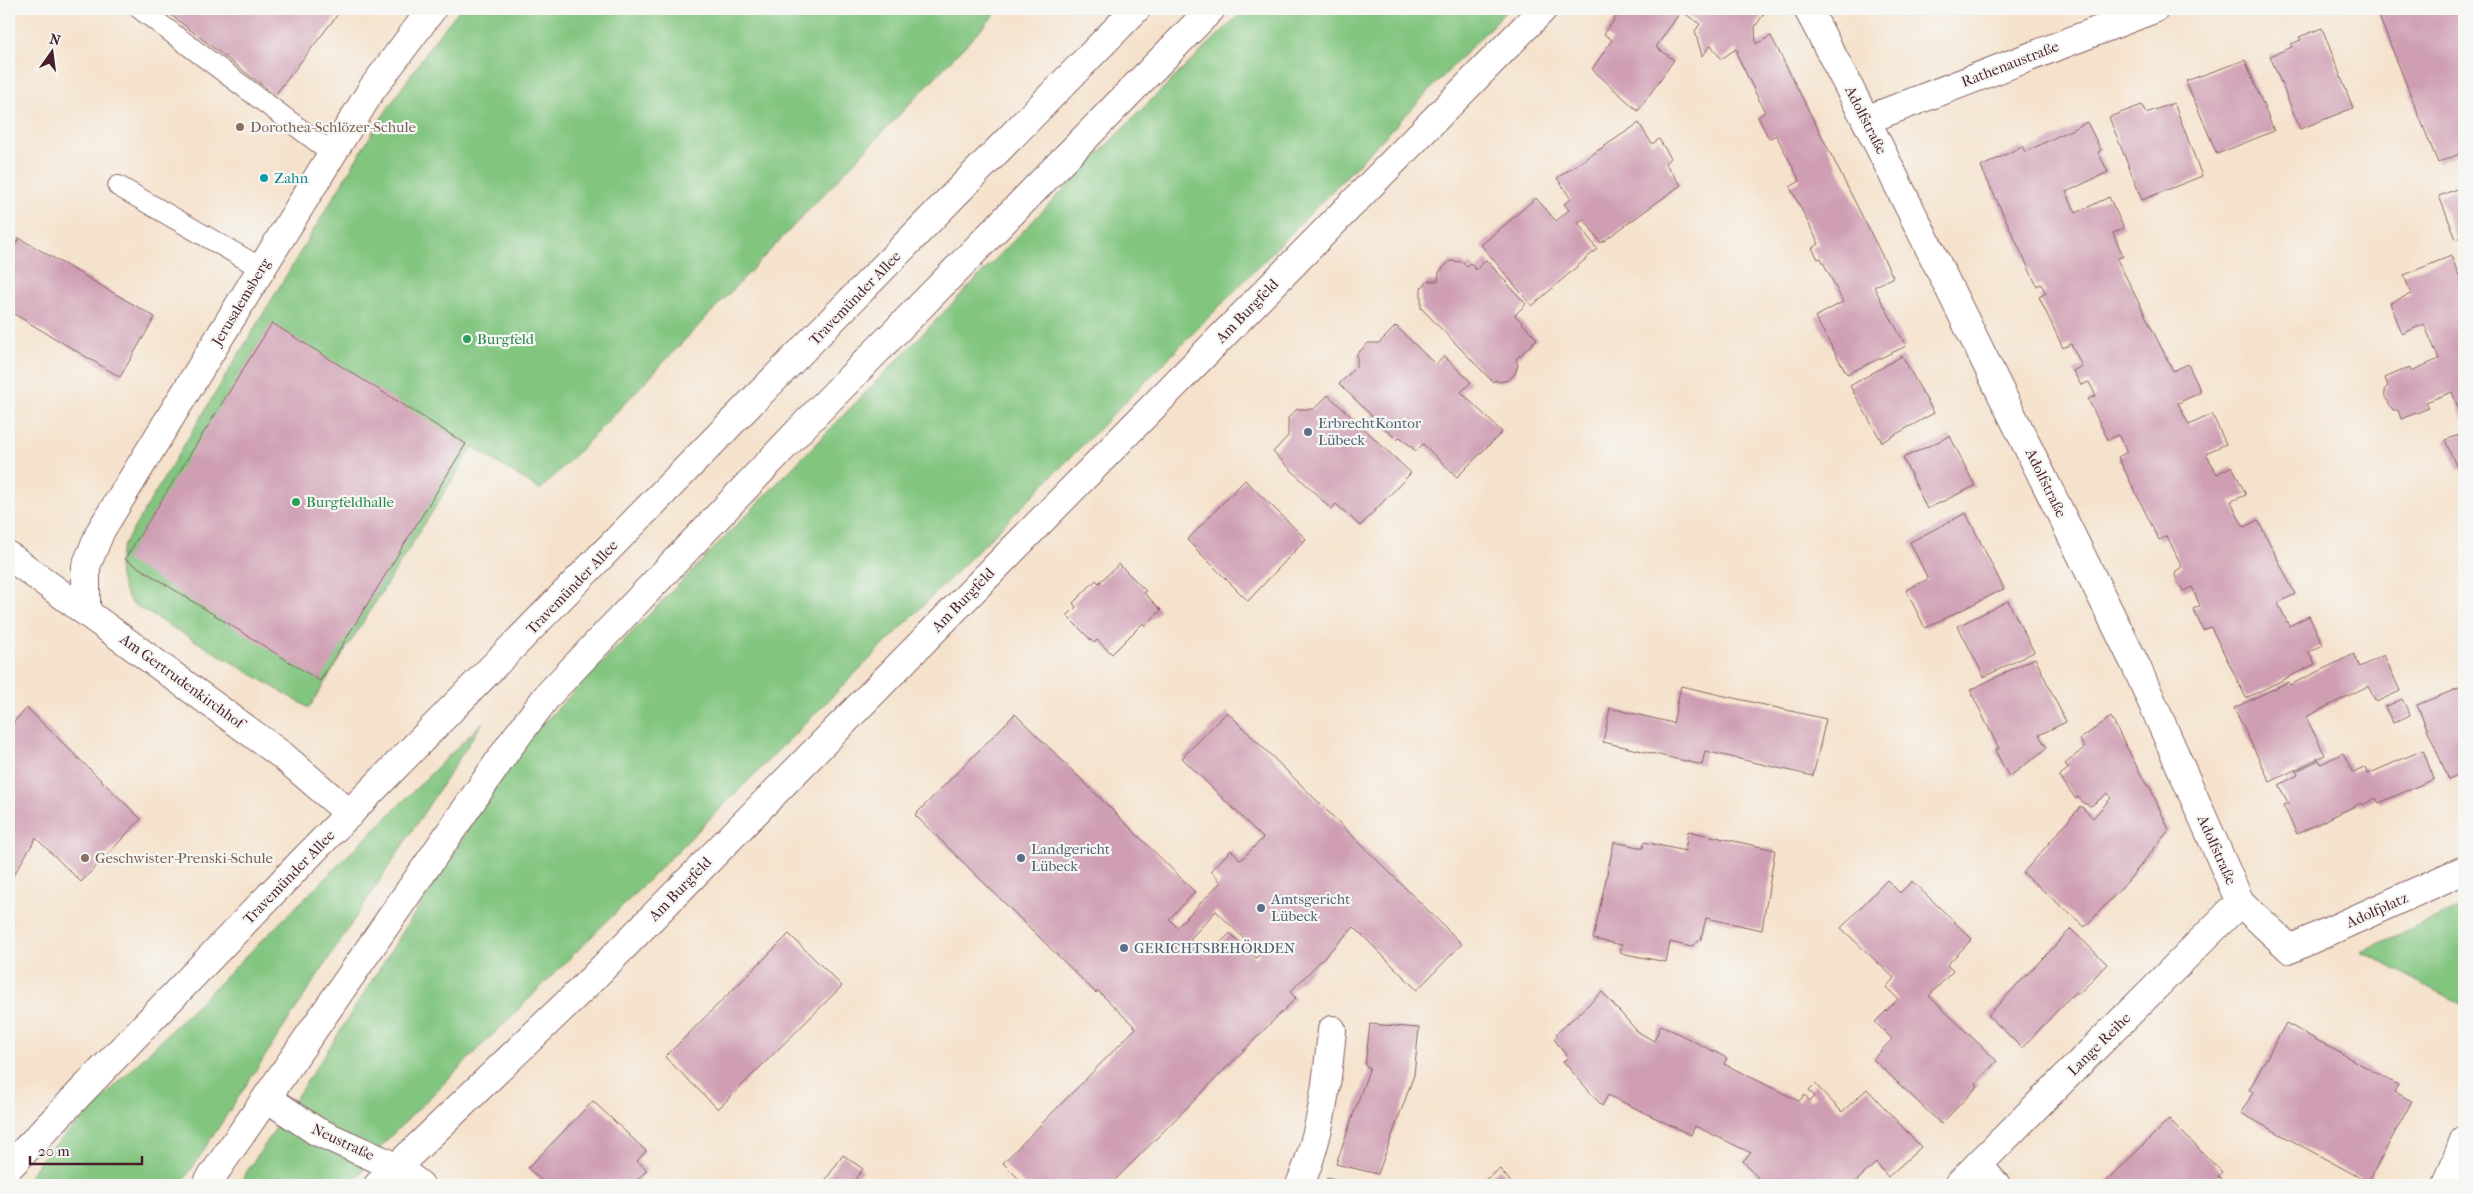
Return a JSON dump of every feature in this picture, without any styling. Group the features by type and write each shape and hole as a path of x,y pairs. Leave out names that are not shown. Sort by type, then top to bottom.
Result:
{"street":[{"name":"Jerusalemsberg","path":"86,610 86,566 101,530 372,89 432,9"},
{"name":"Travemünder Allee","path":"9,1167 350,814 1136,9"},
{"path":"206,1185 510,744 548,695 816,413 1211,9"},
{"name":"Am Burgfeld","path":"387,1176 585,986 1543,9"},
{"name":"Adolfstraße","path":"1808,9 1866,120 2137,668 2240,902 2290,949"},
{"name":"Rathenaustraße","path":"1866,120 2154,9"},
{"name":"Am Gertrudenkirchhof","path":"9,556 86,610 283,756 350,814"},
{"name":"Adolfplatz","path":"2290,949 2464,870"},
{"name":"Lange Reihe","path":"1958,1185 2240,902"},
{"path":"1300,1185 1320,1128 1328,1078 1332,1030"},
{"name":"Neustraße","path":"267,1098 387,1176 420,1185"},
{"path":"2447,1185 2464,1140"},
{"path":"1978,1165 1996,1185"}],"lane":[{"path":"140,9 332,153"},
{"path":"118,186 261,268"},
{"path":"9,1176 30,1146"}],"green space":[{"name":"Burgfeld","path":"460,9 1000,9 540,490 473,447 309,708 131,603 120,575 119,561 123,546 380,120 436,38"},
{"path":"1245,9 1508,9 1091,437 387,1140 351,1185 238,1185 337,1036 520,747 1144,107"},
{"path":"483,722 181,1185 24,1185 42,1158"},
{"path":"2464,906 2464,1006 2361,951"}],"building":[{"path":"163,9 342,9 275,95"},
{"path":"1622,9 1761,9 1765,12 1755,27 1756,44 1771,36 1893,277 1874,287 1906,346 1847,374 1815,317 1843,302 1821,258 1818,259 1812,248 1819,244 1790,187 1800,181 1776,135 1769,139 1758,117 1765,112 1737,55 1738,51 1736,49 1721,59 1711,45 1702,56 1695,31 1700,24 1681,11 1656,47 1674,60 1638,111 1592,69 1612,40 1604,34"},
{"path":"1902,9 1919,9 1905,15"},
{"path":"2376,9 2464,9 2464,152 2438,163"},
{"path":"2322,28 2353,108 2300,129 2270,56 2292,47 2291,44 2301,40 2299,37"},
{"path":"2245,60 2274,131 2217,154 2186,81"},
{"path":"2174,103 2202,176 2142,200 2109,117 2142,105 2146,113"},
{"path":"2087,122 2101,150 2098,152 2108,172 2066,192 2076,213 2109,197 2124,228 2113,233 2123,256 2117,259 2173,371 2188,364 2201,392 2178,403 2189,425 2212,414 2226,444 2206,453 2217,474 2232,466 2246,495 2231,501 2236,513 2244,527 2258,520 2295,594 2278,603 2289,626 2309,616 2323,645 2309,652 2315,664 2246,698 2211,627 2203,630 2193,609 2200,606 2192,587 2183,591 2175,576 2176,571 2182,567 2167,536 2159,540 2118,457 2127,452 2118,435 2108,440 2088,399 2096,396 2089,382 2081,385 2073,371 2082,366 2071,344 2063,348 2039,297 2046,293 2041,284 2037,286 1981,167 2022,146 2025,152"},
{"path":"1639,123 1652,144 1659,139 1671,158 1665,163 1681,185 1601,243 1584,219 1578,223 1597,249 1532,306 1481,245 1536,198 1556,221 1569,210 1564,204 1571,199 1557,178"},
{"path":"2464,186 2464,236 2456,239 2439,196"},
{"path":"19,238 155,317 120,377 9,311 9,256"},
{"path":"2451,256 2464,288 2464,422 2452,392 2426,402 2429,408 2401,419 2398,410 2393,410 2385,397 2384,390 2388,386 2385,378 2410,367 2411,371 2439,359 2424,324 2402,334 2390,303 2411,294 2404,275"},
{"path":"1486,260 1526,304 1515,315 1537,339 1516,359 1518,365 1515,374 1508,380 1500,382 1495,380 1493,382 1421,308 1421,288 1428,281 1438,281 1439,272 1450,261 1463,262 1467,267 1470,263 1476,270"},
{"name":"Burgfeldhalle","path":"272,323 466,444 320,681 125,559"},
{"path":"1396,326 1436,365 1444,356 1471,382 1461,392 1502,432 1457,477 1423,444 1416,451 1400,437 1397,440 1339,384 1357,366 1357,354 1368,343 1379,343"},
{"path":"1902,356 1934,413 1882,442 1850,386"},
{"path":"1328,395 1411,473 1360,526 1336,504 1331,509 1273,452 1288,436 1288,418 1297,409 1314,409"},
{"path":"2464,433 2464,468 2458,470 2445,440"},
{"path":"1950,436 1975,486 1927,509 1903,458"},
{"path":"1245,480 1306,539 1248,601 1187,540"},
{"path":"1966,513 2004,589 1925,628 1906,590 1928,579 1910,542"},
{"path":"1119,564 1146,591 1144,593 1161,610 1145,626 1143,623 1112,654 1097,640 1094,643 1067,616 1076,607 1073,603 1096,580 1099,583"},
{"path":"2008,601 2034,652 1984,677 1958,626"},
{"path":"2354,654 2360,667 2384,655 2400,691 2376,702 2368,686 2306,717 2325,755 2270,782 2234,708 2288,682 2290,685"},
{"path":"2035,658 2066,722 2039,735 2047,748 2009,777 1995,750 1999,749 1970,690"},
{"path":"1681,686 1826,719 1813,776 1705,751 1702,765 1603,742 1610,708 1673,723"},
{"path":"2464,686 2464,773 2449,780 2417,705"},
{"path":"2402,699 2410,715 2393,723 2385,707"},
{"path":"27,708 141,819 81,882 36,838 9,883 9,727"},
{"name":"GERICHTSBEHÖRDEN","path":"1227,712 1462,944 1417,990 1354,927 1290,992 1296,998 1110,1185 1025,1185 1003,1163 1136,1028 1098,991 1096,993 915,815 1015,714 1195,892 1169,919 1177,927 1221,882 1211,871 1231,850 1241,860 1263,838 1182,758","holes":["1216,911 1260,954 1256,958 1230,933 1207,957 1190,939"]},
{"path":"2111,717 2147,786 2149,785 2169,830 2128,881 2085,927 2023,873 2081,806 2093,818 2111,798 2108,793 2091,806 2083,803 2078,797 2076,799 2059,776 2069,768 2065,764 2084,748 2080,739"},
{"path":"2423,750 2434,779 2379,803 2376,798 2362,805 2361,803 2297,834 2283,805 2288,803 2279,785 2298,775 2296,771 2319,760 2321,764 2343,753 2353,773 2366,767 2368,774"},
{"path":"1688,831 1775,850 1762,930 1706,918 1701,939 1691,947 1670,942 1666,962 1620,953 1622,945 1593,939 1614,842 1643,848 1644,842 1685,851"},
{"path":"1887,880 1900,893 1912,881 1972,939 1947,965 1953,971 1929,996 1997,1061 1976,1083 1978,1086 1941,1124 1873,1059 1892,1039 1875,1022 1898,999 1886,987 1894,978 1841,928"},
{"path":"2071,929 2107,964 2078,995 2075,992 2022,1048 1988,1015"},
{"path":"789,934 842,986 718,1109 665,1057"},
{"path":"1602,992 1638,1032 1654,1041 1661,1025 1727,1058 1724,1064 1799,1101 1805,1095 1810,1101 1815,1097 1809,1090 1815,1084 1842,1112 1867,1089 1921,1147 1888,1177 1876,1163 1852,1185 1752,1185 1759,1179 1743,1161 1751,1153 1695,1126 1691,1135 1608,1095 1602,1106 1563,1061 1568,1058 1554,1039 1558,1036 1556,1034"},
{"path":"2286,1023 2398,1085 2394,1092 2412,1101 2368,1182 2241,1113 2253,1092 2249,1090"},
{"path":"1370,1024 1419,1028 1414,1075 1378,1174 1336,1164 1370,1067 1365,1066"},
{"path":"593,1101 646,1151 637,1161 647,1170 633,1185 546,1185 528,1168"},
{"path":"2169,1119 2222,1172 2218,1176 2227,1185 2103,1185"},
{"path":"843,1155 863,1169 851,1185 822,1185"},
{"path":"1500,1169 1513,1185 1478,1185"},
{"path":"1327,1178 1350,1185 1323,1185"}],"place":[{"name":"Dorothea-Schlözer-Schule","path":"240,127"},
{"name":"Zahn","path":"264,178"},
{"name":"Burgfeld","path":"467,339"},
{"name":"ErbrechtKontor Lübeck","path":"1308,432"},
{"name":"Burgfeldhalle","path":"296,502"},
{"name":"Geschwister-Prenski-Schule","path":"85,858"},
{"name":"Landgericht Lübeck","path":"1021,858"},
{"name":"Amtsgericht Lübeck","path":"1261,908"},
{"name":"GERICHTSBEHÖRDEN","path":"1124,948"}]}
